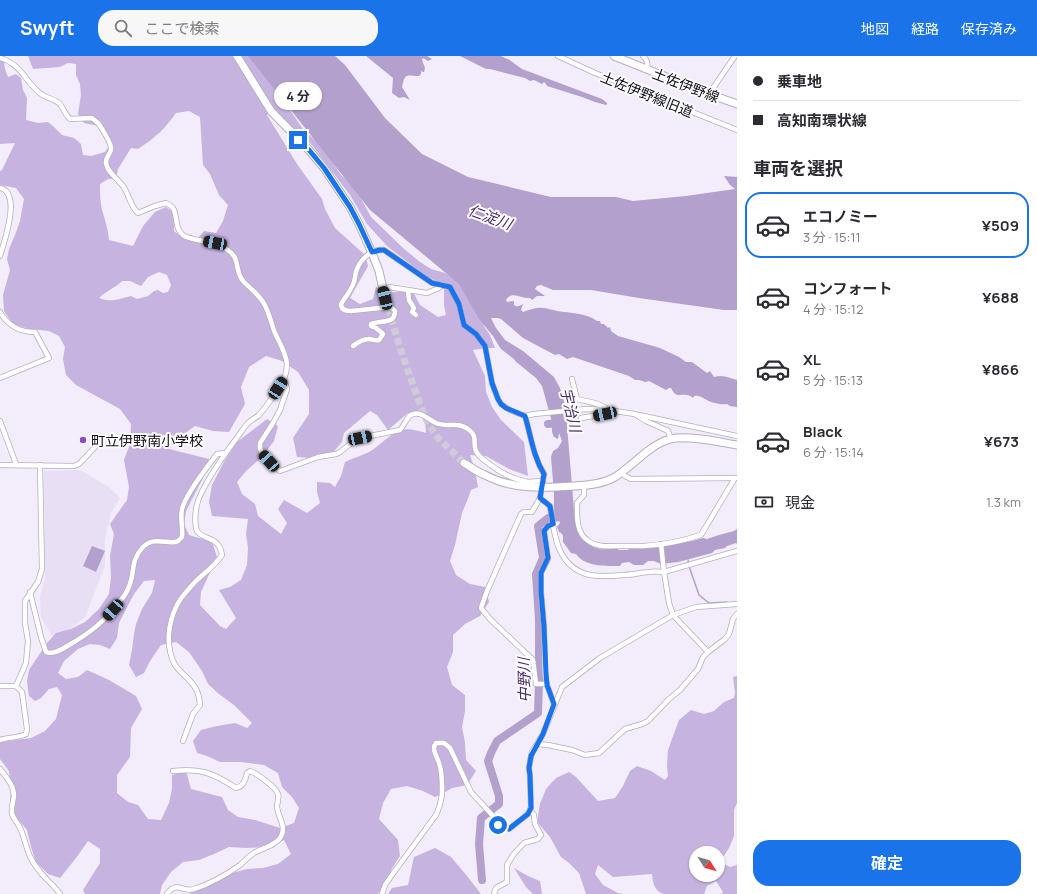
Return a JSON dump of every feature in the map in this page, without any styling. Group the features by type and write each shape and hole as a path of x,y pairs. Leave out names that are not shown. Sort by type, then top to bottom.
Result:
{"main road":[{"path":"237,56 271,111 309,150 324,168 350,207 372,252 385,298"},
{"name":"土佐伊野線","path":"614,56 737,104"},
{"path":"464,463 485,476 517,486 584,486 598,484 614,478 650,449 671,439 682,438 737,445"}],"street":[{"name":"土佐伊野線旧道","path":"558,56 595,73 737,130"},
{"name":"土佐伊野線旧道","path":"643,56 646,58 648,64 646,69"},
{"path":"709,94 735,56"},
{"path":"0,58 8,61 20,70 33,87 43,96 59,103 67,117 70,119 92,118 98,124 112,147 106,158 107,166 123,185 135,210 138,213 166,203 172,207 176,224 179,231 183,235 190,238 215,243 230,251 234,255 238,275 263,302 287,362 284,379 259,415 248,423 226,452 207,483 199,498 196,508 195,519 197,531 203,536 213,539 222,551 222,555 182,598 171,621 168,636 171,657 176,667 192,682 200,697 200,705 193,714 183,741"},
{"path":"0,188 4,189 8,193 11,208 9,225 0,256"},
{"path":"353,346 364,339 379,340 383,334 376,328 370,326 371,324 374,322 392,320 395,314 392,308 389,307 351,312 342,308 341,304 355,282 356,270 362,261 372,252 384,250 432,283 450,287 459,304 464,325 476,334 485,346 492,383 498,399 506,408 525,416 586,409 608,410 635,414 737,436"},
{"path":"389,287 427,293 442,286"},
{"path":"408,290 409,300 414,308 412,312 416,315"},
{"path":"0,312 6,320 19,330 35,332 49,358 0,378"},
{"path":"284,379 287,389 280,410 260,443 262,454 280,471 318,457 336,454 360,438 400,430 411,415 421,414 436,423 459,424 470,430 475,439 475,451 480,457 505,474 544,486"},
{"path":"572,379 577,398 596,403 608,410"},
{"path":"582,418 605,414 608,410"},
{"path":"635,414 668,431 671,439"},
{"path":"525,416 534,453 544,474 544,486 540,498 532,512 524,512 522,514 487,591 481,608 490,619 533,660 536,684 547,684"},
{"path":"0,421 16,464"},
{"path":"0,465 16,464 74,466 79,464 95,447"},
{"path":"30,592 46,652 56,652 95,628 113,610 128,591 131,582 133,563 136,556 144,546 155,541 174,542 178,541 182,537 181,510 184,502 217,454 226,452"},
{"path":"16,686 26,663 28,641 24,623 25,601 38,582 42,569 40,465"},
{"path":"622,472 625,476 631,479 736,478"},
{"path":"584,486 584,495 577,503 577,523 586,540 595,545 602,546 644,546 661,545 701,535 736,478"},
{"path":"540,498 550,506 557,544 560,552 568,563 579,571 590,574 625,575 664,571 686,566 737,550"},
{"path":"553,524 548,526 544,531 548,558 541,573 541,592 547,684 554,704"},
{"path":"661,545 669,605 673,615 708,652"},
{"path":"382,894 385,885 436,815 442,800 440,764 434,749 436,743 444,743 450,748 471,792 492,815 498,825 509,829 528,814 531,808 529,768 532,752 538,744 562,687 600,658 673,615 696,606 737,604"},
{"path":"538,744 572,750 584,755 599,753 625,729 648,721 687,682 698,669 708,652 725,639 729,634 733,619 737,614"},
{"path":"0,686 16,686 22,692 27,729 26,734 20,737 0,740"},
{"path":"0,769 12,787 14,795 12,814 21,828 27,852 38,870 55,886 60,894"},
{"path":"167,894 174,887 188,890 194,889 229,872 256,852 276,843 281,838 283,830 277,806 278,792 254,773 250,771 247,773 244,782 240,787 236,788 222,778 207,772 190,770 173,771"},
{"path":"494,894 496,888 507,882 507,865 513,855 524,843 538,839 541,835 535,824 534,815 530,810"}],"shaded area":[{"path":"0,56 5,56 4,62 8,77 16,74 21,78 23,90 27,98 26,120 38,123 48,122 62,135 74,138 81,144 83,155 91,156 105,152 110,145 99,126 84,123 78,114 81,95 80,84 76,75 76,64 68,63 60,67 33,69 28,56 251,56 303,129 323,148 341,175 358,193 371,217 420,262 431,269 445,273 465,288 490,335 495,348 473,350 485,376 486,392 492,407 501,420 524,442 528,476 509,469 486,456 470,455 478,487 471,490 462,513 450,561 456,575 470,584 485,587 489,602 480,616 465,624 453,635 453,652 447,667 452,685 465,695 465,711 462,727 466,760 476,771 467,785 452,788 435,797 407,786 391,789 383,803 379,819 398,840 400,856 378,894 189,894 217,877 247,869 263,868 278,864 291,854 284,840 269,847 229,847 199,860 183,862 171,872 162,885 160,894 85,894 83,890 100,863 100,849 88,841 60,878 48,874 36,862 27,830 17,818 10,803 11,787 9,771 0,759 0,742 31,738 45,731 56,719 62,695 57,687 49,689 41,698 35,701 29,696 27,681 29,670 47,643 56,633 71,629 85,622 99,609 109,594 111,577 110,556 114,534 110,524 127,500 129,487 124,460 130,444 131,424 120,409 76,385 66,375 63,359 65,347 59,336 49,331 30,329 13,324 4,311 3,295 10,270 7,259 9,249 20,221 24,199 16,188 0,185 0,171 2,170 15,143 0,144","holes":["273,109 312,145 350,195 367,224 387,246 427,277 444,284 444,305 446,315 438,317 420,305 413,292 403,291 387,293 376,287 373,299 360,304 350,298 368,266 365,255 335,228 325,209 322,199 297,164 267,115","189,111 200,117 203,165 210,174 219,195 228,205 223,221 216,233 204,231 193,242 182,238 174,231 175,214 166,207 155,212 143,226 133,246 109,240 101,207 100,184 108,179 116,179 118,169 131,148 138,149 150,141 168,124 176,113","159,272 167,275 171,285 168,292 163,293 158,290 154,291 148,296 137,299 131,296 111,300 99,298 122,281 130,281 141,286 148,277","266,356 282,361 298,372 309,390 309,414 293,438 297,457 329,457 342,442 344,433 370,411 377,415 388,430 408,413 425,419 426,433 404,429 401,430 392,434 369,452 345,462 341,476 335,487 330,483 317,482 317,492 320,503 307,513 284,500 278,509 287,523 281,534 258,516 255,504 242,494 237,482 246,471 262,457 274,441 278,426 267,419 237,442 225,460 212,485 209,502 212,516 248,519 246,534 248,548 247,565 241,580 230,587 219,590 236,618 226,629 220,626 200,605 201,592 217,557 211,538 202,539 189,535 184,524 186,511 203,478 209,459 169,449 174,441 195,426 213,431 229,432 245,404 241,387 249,367","155,580 152,593 142,609 134,634 129,665 136,677 144,673 161,645 176,642 189,652 202,671 208,684 234,705 252,723 247,728 235,723 201,730 193,741 197,753 220,762 241,762 264,765 278,773 282,787 292,797 299,808 294,823 280,828 255,820 238,817 228,810 222,797 191,789 186,771 172,775 172,789 169,803 161,820 148,819 138,805 128,802 117,793 117,775 130,757 131,728 142,709 136,696 109,680 87,670 78,677 66,679 58,673 64,661 78,649 90,644 100,645 110,649 117,638 119,623 134,594 144,581"]},
{"path":"80,470 109,487 120,498 111,513 105,540 105,566 85,617 59,638 51,635 41,617 40,597 45,578 44,471"},
{"path":"737,676 737,803 734,810 734,836 725,854 725,846 689,846 689,882 714,882 707,886 704,894 664,894 656,889 652,874 613,877 598,865 595,874 603,885 623,894 586,894 579,873 561,857 550,837 538,823 540,804 546,789 556,778 569,772 576,777 598,801 615,798 630,771 637,766 651,771 665,780 668,776 668,750 679,720 691,710 704,714 714,711 724,702 734,698 735,693 733,677"},
{"path":"435,848 451,857 481,894 388,894 392,888 408,885 414,857"},
{"path":"725,864 730,867 737,865 737,894 721,894 723,892 717,882 725,882"},
{"path":"514,868 540,881 542,894 533,894 526,887"}],"water":[{"name":"仁淀川","path":"248,56 335,56 345,65 385,118 422,154 468,177 551,197 616,197 633,201 686,196 735,189 730,185 724,176 737,177 737,310 724,310 591,290 553,290 541,285 537,286 535,289 545,296 537,296 532,300 530,298 514,295 508,297 506,300 507,302 514,301 514,305 517,306 523,304 521,310 523,312 532,309 546,308 588,316 600,321 601,324 604,324 608,328 610,327 611,331 618,336 660,348 686,362 692,362 707,373 710,371 714,377 723,376 737,380 737,407 727,404 714,403 698,396 694,396 693,398 688,395 678,395 674,393 671,388 666,390 649,381 645,382 635,380 629,376 573,357 567,359 559,354 555,355 523,338 501,319 491,318 505,340 523,351 554,377 560,388 566,408 575,521 580,535 586,543 600,549 616,548 619,550 628,550 631,547 636,549 637,546 675,544 703,538 707,539 737,529 737,544 736,543 725,548 715,550 712,553 678,562 661,564 654,561 648,561 643,565 634,565 629,562 622,563 620,566 590,564 576,554 571,553 563,542 563,537 557,527 560,523 559,520 554,519 554,493 551,457 553,451 558,448 562,441 559,433 558,439 554,437 552,432 552,422 542,386 536,378 501,349 493,336 479,319 459,284 370,210"},
{"path":"366,56 427,56 432,59 428,61 423,58 422,60 425,68 424,72 421,71 419,76 407,76 404,79 402,87 410,100 404,97 399,98 392,93 393,78"},
{"path":"460,56 501,56 522,69 602,99 607,104 595,102 547,86 544,82 542,84 534,80 530,81 525,78 486,69"},
{"path":"92,546 105,551 96,572 83,566"}],"waterway":[{"name":"宇治川","path":"548,424 559,423"},
{"name":"中野川","path":"482,880 479,844 481,818 499,804 499,796 488,761 497,741 538,713 539,620 536,574 543,558 538,526 548,518 561,517"},
{"path":"688,560 699,595 709,603 727,602"}],"tunnel":[{"path":"385,298 401,351 429,425 438,438 464,463"}],"place":[{"name":"町立伊野南小学校","path":"83,440"}],"route":[{"path":"298,140 309,150 324,168 350,207 372,252 376,250 384,250 432,283 450,287 459,304 464,325 476,334 485,346 492,383 498,399 506,408 525,416 534,453 544,474 540,498 550,506 553,524 548,526 544,531 548,558 541,573 541,592 547,685 554,704 543,734 531,756 529,768 531,808 528,814 509,829 498,825"}]}
